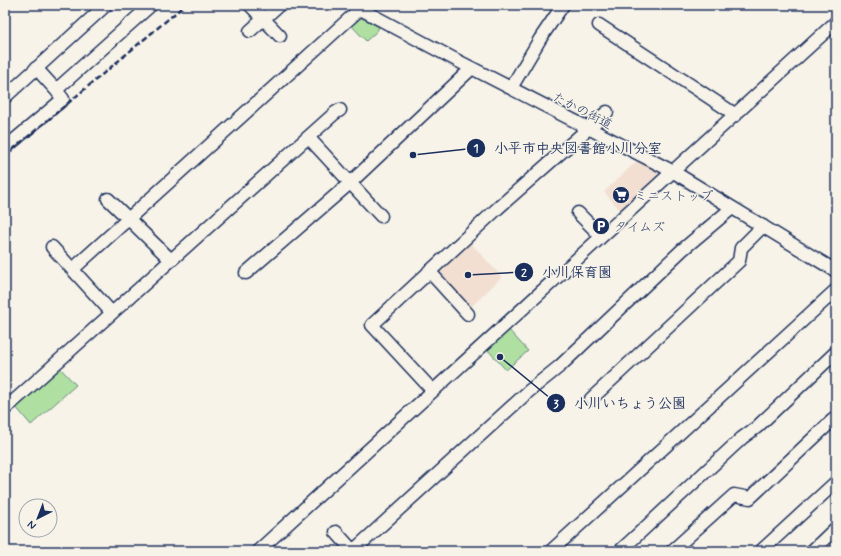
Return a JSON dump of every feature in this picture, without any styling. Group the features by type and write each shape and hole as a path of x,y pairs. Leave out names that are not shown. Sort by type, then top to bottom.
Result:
{"street":[{"path":"5,96 106,5"},
{"path":"56,90 151,5"},
{"path":"250,5 280,36"},
{"path":"250,31 279,5"},
{"path":"511,88 540,39 563,5"},
{"path":"72,270 357,7"},
{"name":"たかの街道","path":"357,7 672,171 836,271"},
{"path":"258,551 836,22"},
{"path":"600,25 736,115"},
{"path":"5,148 63,99 36,68"},
{"path":"246,273 350,182 472,68"},
{"path":"5,409 340,110"},
{"path":"433,391 372,325 429,271 587,128 607,112"},
{"path":"308,137 381,216"},
{"path":"108,199 171,260"},
{"path":"336,532 353,551 529,391 560,366 682,250 732,208"},
{"path":"578,213 601,236"},
{"path":"591,399 615,380 739,261 741,248 763,226"},
{"path":"52,247 112,314"},
{"path":"429,271 468,314"},
{"path":"550,551 836,290"},
{"path":"620,551 742,438 757,427 836,352"},
{"path":"672,551 734,494 750,498 836,417"},
{"path":"761,551 836,482"},
{"path":"812,551 836,528"}],"shaded area":[{"path":"639,159 661,170 662,176 622,212 604,192"},
{"path":"469,241 502,277 470,308 433,272"},
{"path":"836,528 836,551 812,551"}],"green space":[{"path":"358,16 379,27 377,31 366,41 350,24"},
{"path":"507,328 528,351 506,370 486,348"},
{"path":"59,367 76,385 31,425 15,406"}],"railway":[{"path":"5,156 185,5"}],"place":[{"name":"小平市中央図書館小川分室","path":"413,155"},
{"name":"ミニストップ","path":"621,195"},
{"name":"タイムズ","path":"601,226"},
{"name":"小川保育園","path":"468,275"},
{"name":"小川いちょう公園","path":"500,357"}]}
